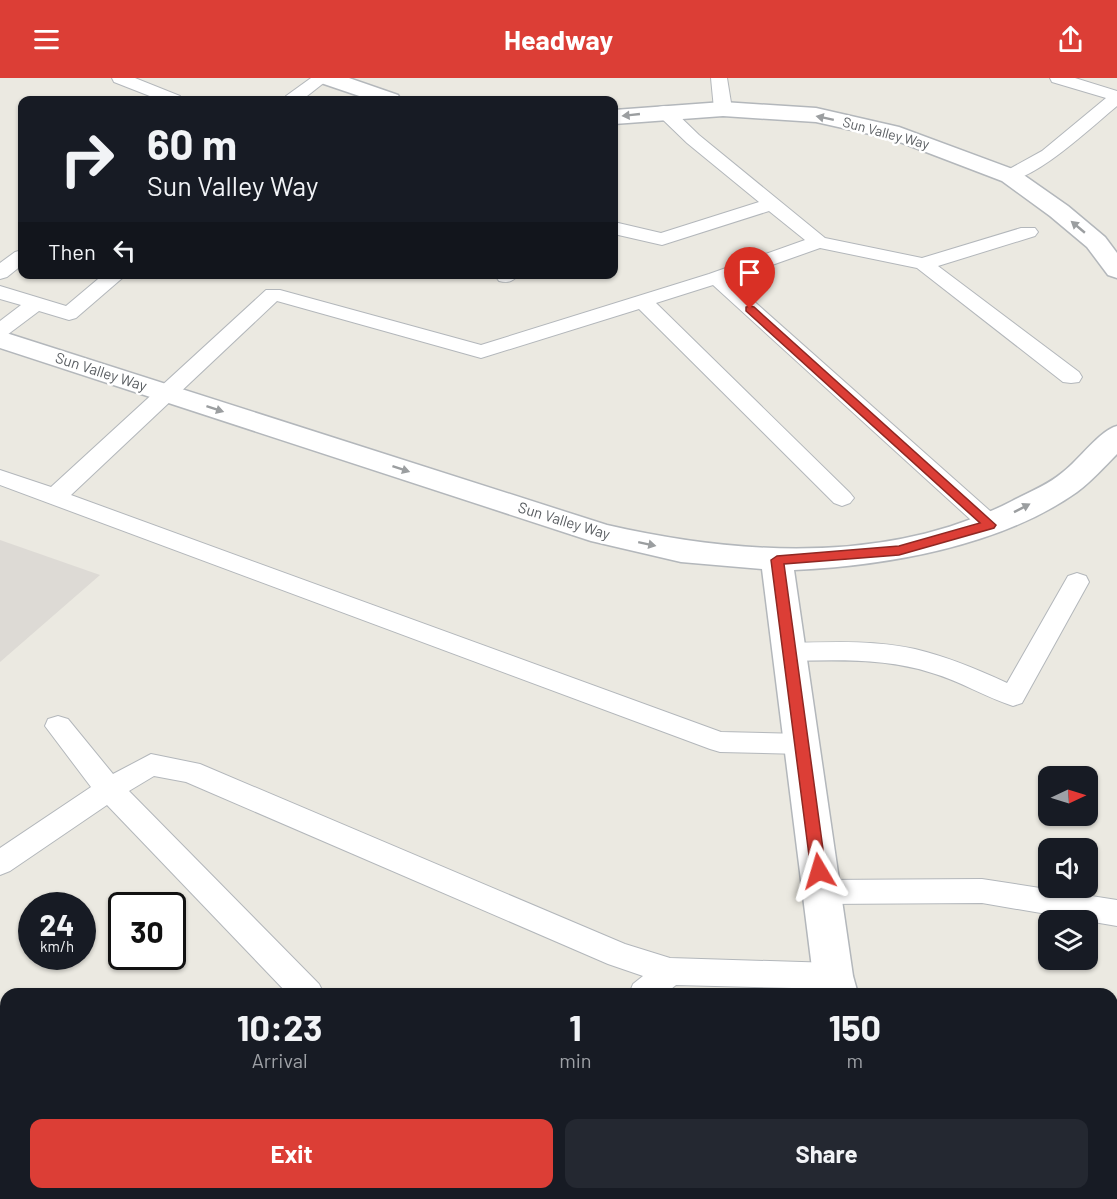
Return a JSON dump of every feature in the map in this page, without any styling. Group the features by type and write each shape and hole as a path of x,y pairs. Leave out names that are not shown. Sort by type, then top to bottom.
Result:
{"street":[{"path":"329,78 379,96"},
{"name":"Sun Valley Way","path":"618,117 664,111 723,109 816,115 899,134 1010,176 1059,211 1096,242 1117,270"},
{"name":"Sun Valley Way","path":"0,339 602,534 691,553 777,560 899,550 990,525 1060,489 1113,442 1117,435"},
{"path":"777,560 835,985"}],"lane":[{"path":"120,78 164,96"},
{"path":"297,96 322,78"},
{"path":"719,78 723,109"},
{"path":"1058,78 1117,97"},
{"path":"1010,176 1048,156 1117,97"},
{"path":"664,111 693,139 819,242 923,264 1071,378"},
{"path":"618,229 662,239 772,204"},
{"path":"923,264 1028,232"},
{"path":"56,496 273,294 481,352 716,278 819,242"},
{"path":"0,273 18,259"},
{"path":"716,278 990,525"},
{"path":"0,292 69,314 111,279"},
{"path":"642,301 842,498"},
{"path":"0,331 35,304"},
{"path":"0,477 720,742 802,744"},
{"path":"790,652 855,651 898,655 933,663 1013,696 1077,582"},
{"path":"58,726 109,789 302,988"},
{"path":"0,863 109,789 151,765 190,772 618,955 670,970 835,985"},
{"path":"821,892 982,891 1117,913"},
{"path":"650,988 670,970"}],"shaded area":[{"path":"0,540 100,575 0,662"}],"route":[{"path":"750,309 990,525 899,550 777,560 819,871"}]}
